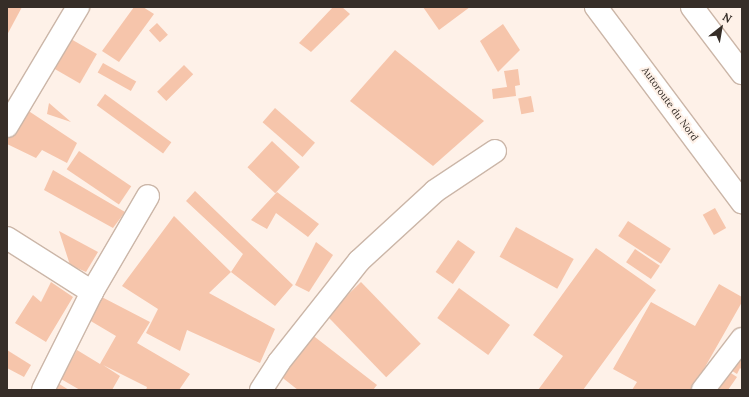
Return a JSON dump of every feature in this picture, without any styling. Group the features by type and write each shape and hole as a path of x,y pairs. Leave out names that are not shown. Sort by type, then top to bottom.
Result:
{"main road":[{"path":"7,126 78,7"},
{"name":"Autoroute du Nord","path":"596,7 742,202"},
{"path":"692,7 742,73"},
{"path":"261,390 279,362 359,260 435,191 495,151"},
{"path":"42,390 92,292 148,196"},
{"path":"7,238 92,292"},
{"path":"703,390 742,339"}],"building":[{"path":"7,7 22,7 7,35"},
{"path":"134,7 143,7 154,14 119,62 102,51"},
{"path":"333,7 342,7 350,14 311,52 299,43"},
{"path":"423,7 470,7 439,30"},
{"path":"157,23 168,35 160,42 149,31"},
{"path":"503,24 520,50 498,72 480,41"},
{"path":"64,35 97,54 80,83 47,64"},
{"path":"395,50 484,121 433,166 350,101"},
{"path":"103,63 136,81 131,91 98,73"},
{"path":"184,65 193,74 166,101 157,92"},
{"path":"518,69 520,85 515,86 516,96 493,99 492,89 507,87 504,71"},
{"path":"105,94 171,142 163,154 97,105"},
{"path":"531,96 534,112 521,114 518,98"},
{"path":"49,103 71,122 47,114"},
{"path":"18,104 77,143 67,163 42,150 36,158 7,144 7,120"},
{"path":"275,108 315,143 303,157 263,122"},
{"path":"272,141 300,167 275,193 247,167"},
{"path":"79,151 131,186 119,204 67,169"},
{"path":"53,170 125,212 113,228 44,190"},
{"path":"195,191 293,285 275,306 231,272 243,254 186,201"},
{"path":"277,192 319,224 308,237 276,213 267,229 251,220"},
{"path":"715,208 726,228 714,235 703,215"},
{"path":"174,216 231,272 209,293 275,329 260,363 187,330 180,351 146,333 158,309 122,286"},
{"path":"628,221 671,249 661,264 618,236"},
{"path":"516,227 574,259 557,289 500,257"},
{"path":"59,231 98,252 86,272 70,265"},
{"path":"458,240 475,252 453,284 436,272"},
{"path":"316,242 333,255 309,292 295,285"},
{"path":"596,248 656,290 583,390 538,390 563,356 533,335"},
{"path":"635,249 660,266 651,279 626,262"},
{"path":"51,282 73,297 46,342 15,323 33,295 41,302"},
{"path":"361,282 421,344 386,377 326,315"},
{"path":"719,284 742,297 742,302 692,390 632,390 637,382 613,369 651,302 695,326"},
{"path":"459,288 510,325 488,355 437,318"},
{"path":"96,294 150,322 137,343 190,374 179,390 146,390 147,387 103,365 120,376 112,390 80,390 61,379 77,350 100,364 116,336 89,320"},
{"path":"311,334 377,385 373,390 298,390 279,375"},
{"path":"7,350 31,365 24,377 7,368"},
{"path":"742,355 742,370 740,368 737,374 729,369"},
{"path":"726,370 737,377 728,390 715,390"},
{"path":"56,382 69,390 51,390"}]}
